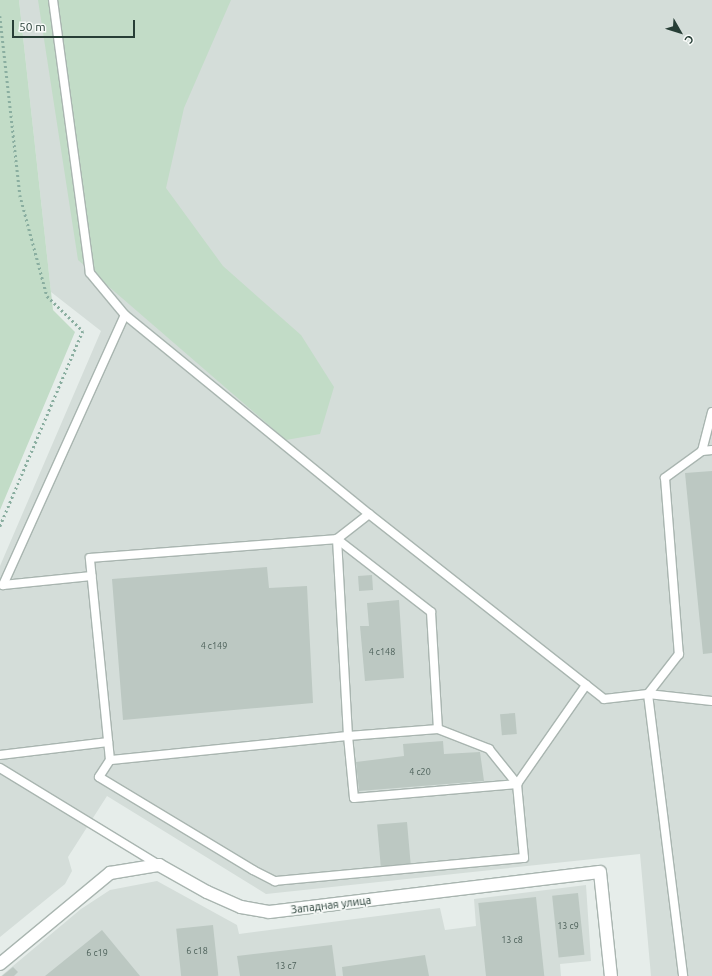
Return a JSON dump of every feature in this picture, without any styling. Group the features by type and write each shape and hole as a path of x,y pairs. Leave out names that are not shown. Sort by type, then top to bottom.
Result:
{"street":[{"path":"0,964 110,873 159,865"},
{"name":"Западная улица","path":"159,865 207,892 241,907 269,912 600,872 611,976"}],"lane":[{"path":"53,0 90,274 125,314 369,514 604,699 648,694 712,702"},
{"path":"92,576 3,586 125,314"},
{"path":"702,451 712,412"},
{"path":"683,976 648,694 679,654 665,478 702,451 712,450"},
{"path":"110,760 348,736 438,729 489,749 517,784 524,858 275,881 253,870 99,777 110,760 90,558 337,539 369,514"},
{"path":"337,539 431,612 438,729"},
{"path":"337,539 348,736 354,798 517,784"},
{"path":"517,784 549,735 586,685"},
{"path":"0,755 108,742"},
{"path":"0,768 159,865"}],"path":[{"path":"0,16 20,195 47,296 83,331 0,527"}],"shaded area":[{"path":"19,0 712,0 712,976 651,976 640,854 266,894 107,796 68,857 72,871 65,884 0,937 0,566 101,331 51,292"},
{"path":"157,881 237,925 239,934 440,908 445,930 476,926 474,899 586,885 591,961 560,964 561,976 1,976 81,909 110,890"}],"green space":[{"path":"0,0 19,0 53,310 75,332 0,510"},
{"path":"38,0 231,0 184,108 166,188 223,266 301,335 334,387 320,434 286,440 78,260"}],"building":[{"path":"712,471 712,653 703,654 685,473"},
{"path":"267,567 269,588 307,586 313,703 123,720 112,579"},
{"path":"372,575 373,590 359,591 358,576"},
{"path":"399,600 404,678 365,681 360,626 369,626 367,603"},
{"path":"515,713 517,734 502,735 500,714"},
{"path":"443,741 444,754 480,752 484,781 359,791 356,762 404,756 403,744"},
{"path":"407,822 411,864 381,866 377,825"},
{"path":"578,893 584,955 559,957 552,896"},
{"path":"536,897 544,976 486,976 478,903"},
{"path":"213,925 218,976 181,976 176,929"},
{"path":"102,930 140,976 45,976"},
{"path":"332,945 336,976 240,976 237,956"},
{"path":"425,955 429,976 343,976 342,967"},
{"path":"13,967 18,972 14,976 2,976"}]}
